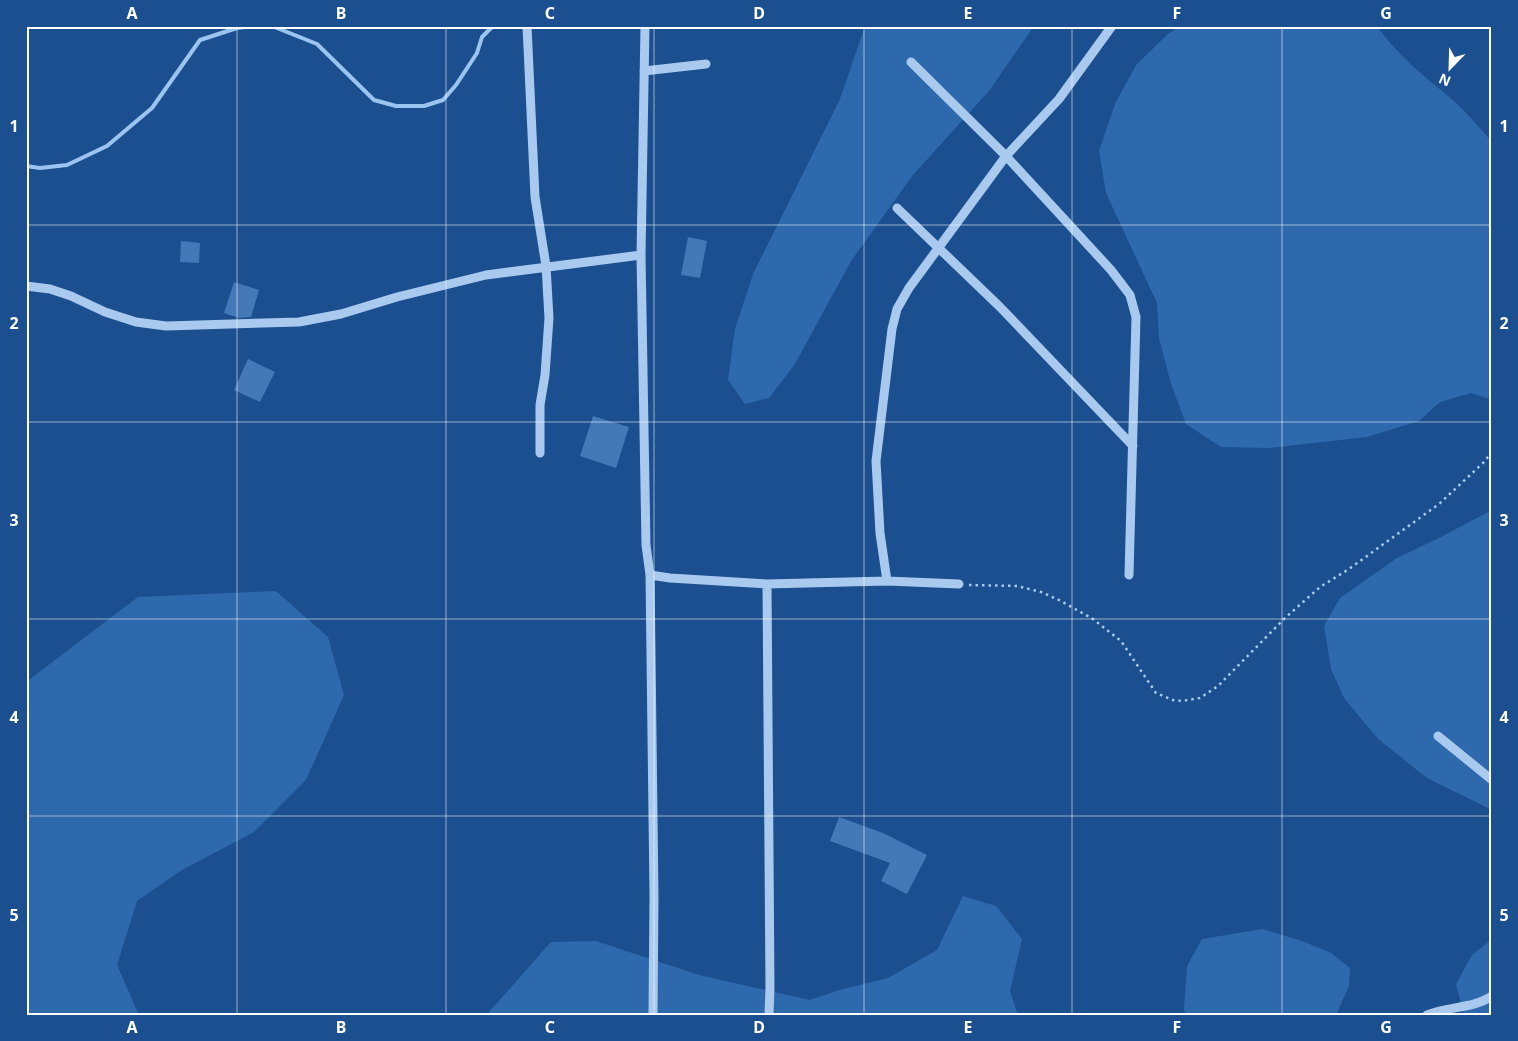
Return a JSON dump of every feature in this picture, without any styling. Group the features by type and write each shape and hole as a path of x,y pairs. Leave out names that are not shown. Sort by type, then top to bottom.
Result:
{"street":[{"path":"527,26 535,197 546,266 549,318 545,375 540,405 540,453"},
{"path":"645,26 641,255 646,545 650,575 654,896 653,1015"},
{"path":"887,581 880,533 876,461 888,349 898,309 909,288 1006,156 1059,98 1112,26"},
{"path":"911,62 1006,156 1111,270 1130,295 1136,317 1129,575"},
{"path":"644,71 706,64"},
{"path":"897,208 1000,307 1133,446"},
{"path":"26,286 50,289 71,296 105,312 136,322 166,326 307,321 341,314 397,297 486,275 641,255"},
{"path":"650,575 767,584 887,581 959,584"},
{"path":"767,584 769,1015"},
{"path":"1438,736 1492,780"},
{"path":"1427,1015 1439,1010 1485,1001 1492,996"}],"path":[{"path":"959,584 1017,586 1040,592 1059,600 1093,620 1120,641 1156,692 1173,700 1182,701 1200,698 1218,686 1285,618 1320,587 1349,569 1439,504 1483,463 1492,452"}],"shaded area":[{"path":"865,26 1034,26 989,91 913,175 851,261 795,364 769,398 745,404 728,380 735,329 753,274 840,99"},
{"path":"1181,26 1377,26 1402,56 1460,107 1492,142 1492,400 1471,393 1440,402 1419,421 1367,437 1269,448 1221,447 1186,424 1171,384 1159,338 1157,303 1106,193 1099,151 1115,104 1136,65 1169,33"},
{"path":"1492,510 1492,810 1427,778 1378,739 1344,698 1331,669 1324,626 1340,598 1397,558"},
{"path":"276,591 328,637 344,695 306,780 254,832 182,870 137,901 117,965 139,1015 26,1015 26,682 138,597"},
{"path":"963,896 996,906 1022,939 1010,991 1018,1015 490,1015 489,1012 551,942 596,941 699,975 810,1000 839,990 888,978 937,950"},
{"path":"1263,929 1302,941 1331,953 1350,968 1349,986 1336,1015 1186,1015 1184,1009 1187,966 1202,939"},
{"path":"1492,939 1492,1015 1464,1015 1456,984 1472,955"}],"building":[{"path":"688,237 707,241 700,278 681,275"},
{"path":"181,241 200,243 199,263 180,262"},
{"path":"234,282 259,290 251,317 239,318 224,313"},
{"path":"248,359 275,372 260,402 234,390"},
{"path":"593,416 629,427 616,468 580,456"},
{"path":"839,817 883,833 927,855 907,894 881,881 890,863 830,841"}],"waterway":[{"path":"26,166 40,168 67,165 107,146 152,108 200,40 237,28 253,26"},
{"path":"272,26 317,44 374,100 396,106 424,106 443,100 456,85 477,53 482,37 493,26"}]}
